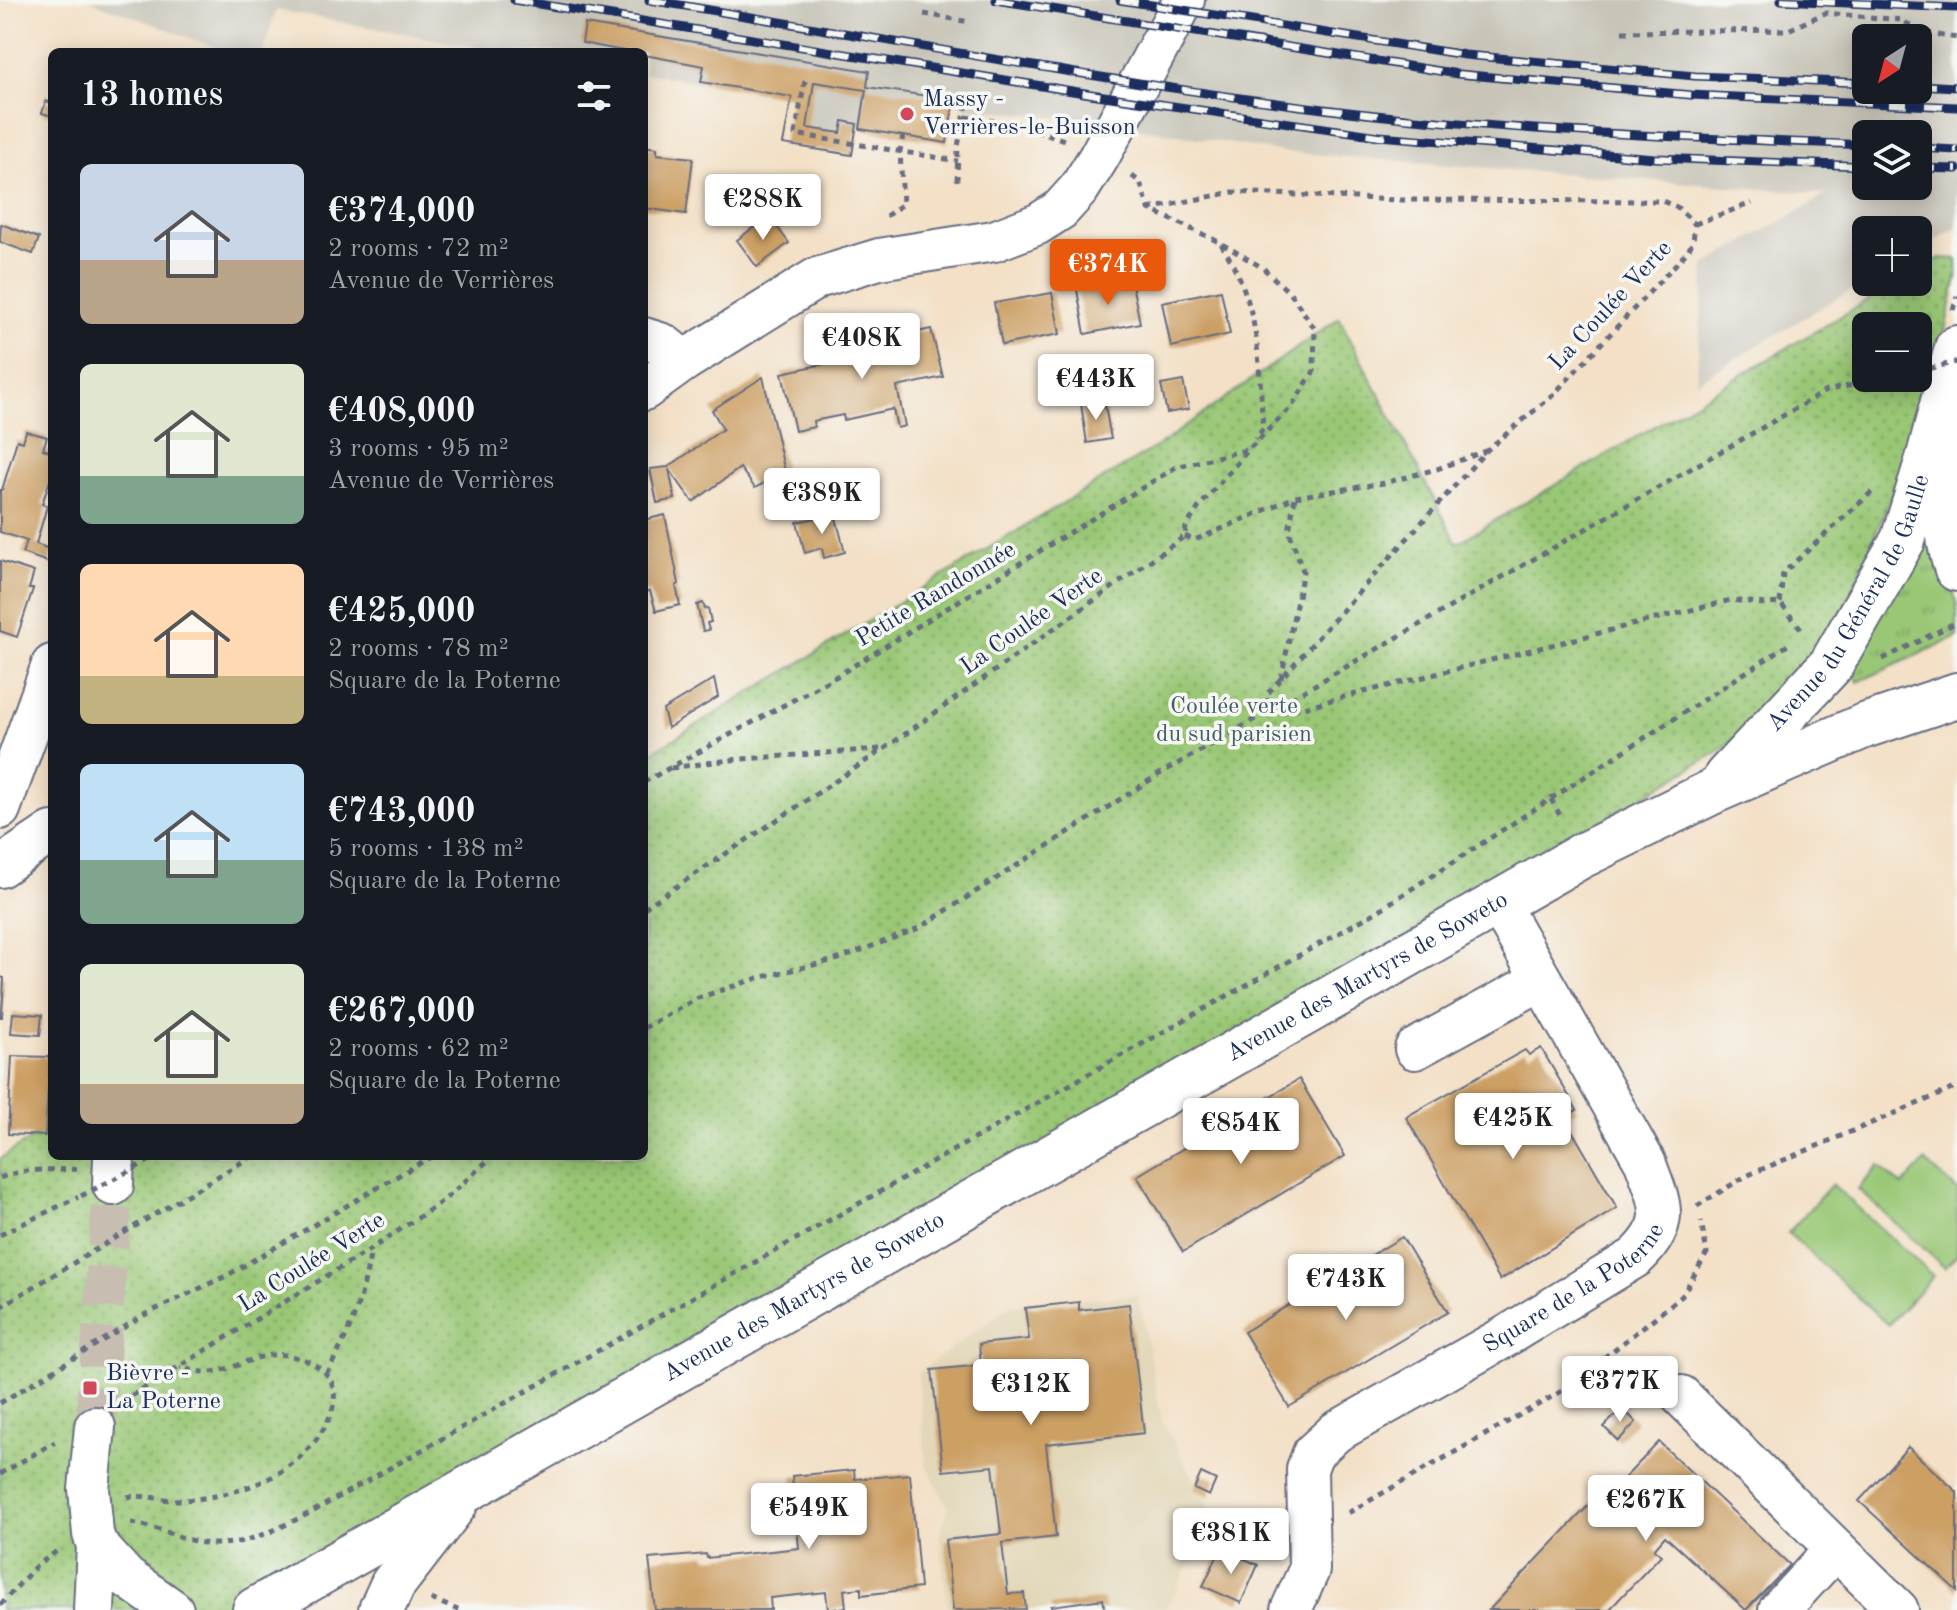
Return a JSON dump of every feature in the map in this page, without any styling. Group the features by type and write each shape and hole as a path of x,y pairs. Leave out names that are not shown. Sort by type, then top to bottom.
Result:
{"main road":[{"name":"Avenue du Général de Gaulle","path":"1714,791 1831,665 1903,540 1957,348"},
{"name":"Avenue du Général de Gaulle","path":"1957,438 1948,494 1948,524 1957,569"},
{"name":"Avenue des Martyrs de Soweto","path":"255,1610 1581,856 1714,791 1864,726 1957,695"},
{"name":"Avenue des Martyrs de Soweto","path":"381,1610 393,1584 464,1491"}],"street":[{"path":"648,387 684,361 817,278 879,259 994,241 1038,224 1060,210 1079,189 1099,157 1184,0"},
{"path":"648,339 663,344 684,361"},
{"path":"0,809 48,676"},
{"path":"0,867 48,835"},
{"name":"Square de la Poterne","path":"1291,1610 1309,1570 1307,1469 1321,1443 1636,1257 1652,1241 1661,1223 1656,1193 1645,1162 1498,903"},
{"path":"1415,1049 1541,980"},
{"path":"1681,1396 1898,1610"},
{"path":"94,1610 95,1537 89,1489 95,1427"},
{"path":"95,1537 126,1577 173,1610"},
{"path":"1779,1610 1835,1549"}],"path":[{"path":"1622,32 1788,30 1825,13 1902,20 1919,32 1957,38"},
{"path":"924,14 970,22"},
{"path":"805,81 795,134 958,161"},
{"path":"957,181 958,146 966,108"},
{"path":"965,117 1018,124 1055,135 1099,157"},
{"path":"884,217 903,204 900,151 903,136"},
{"name":"La Coulée Verte","path":"1149,209 1233,192 1398,200 1662,201 1677,207 1695,224 1688,251 1552,396 1487,450 1267,694 1269,709"},
{"path":"1695,224 1752,203"},
{"name":"La Coulée Verte","path":"648,905 884,749 1185,536 1186,527 1199,507 1249,449 1292,406 1314,371 1315,329 1291,294 1263,268 1161,213"},
{"path":"1219,242 1239,271 1258,343 1263,428 1249,449"},
{"path":"1932,368 1957,362"},
{"path":"648,1026 698,998 758,978 839,959 919,928 1158,775 1269,709 1826,391 1852,385"},
{"name":"Petite Randonnée","path":"648,780 837,676 1176,467 1249,449"},
{"path":"1185,536 1194,540 1295,497 1384,483 1437,469 1487,450"},
{"path":"1281,680 1303,571 1289,531 1295,497"},
{"path":"0,1605 35,1567 95,1537 169,1531 196,1542 217,1545 243,1542 312,1512 1376,912 1805,634 1780,603 1731,600 1280,713 1269,709"},
{"path":"1879,661 1957,622"},
{"path":"667,768 729,760 884,749"},
{"path":"1661,1223 1698,1206 1746,1176 1957,1087"},
{"path":"0,1235 105,1176 147,1160"},
{"path":"0,1307 245,1160"},
{"path":"0,1403 146,1314 228,1275 425,1160"},
{"name":"La Coulée Verte","path":"142,1390 371,1249 443,1201 489,1160"},
{"path":"0,1178 12,1173 38,1170 105,1176"},
{"path":"1345,1526 1348,1513 1562,1391 1682,1296 1707,1253 1698,1206"},
{"path":"326,1374 351,1328 371,1249"},
{"path":"133,1496 179,1500 225,1494 249,1487 287,1468 321,1433 336,1398 334,1386 326,1374 313,1364 282,1355 248,1359 222,1370 203,1373 179,1367"},
{"path":"0,1474 39,1452"}],"shaded area":[{"path":"89,0 1957,0 1957,227 1932,242 1932,216 1852,216 1852,289 1696,382 1705,265 1828,194 1284,152 1085,120 966,108 954,101 947,143 860,129 858,125 852,155 783,144 791,97 648,74 648,48 483,48 276,10 264,48 217,48"},
{"path":"1138,1295 1162,1421 1215,1516 1165,1610 948,1610 939,1537 949,1508 926,1465 918,1373 1011,1305"}],"green space":[{"name":"Coulée verte du sud parisien","path":"1940,258 1957,259 1957,278 1932,386 1932,312 1852,312 1852,392 1931,392 1926,412 1848,600 1813,663 1744,736 1408,937 481,1467 223,1610 0,1610 0,1159 48,1128 48,1160 648,1160 648,755 1159,445 1339,318 1457,543 1875,296 1932,296 1932,263"},
{"path":"1928,527 1957,602 1957,637 1858,682 1850,662"},
{"path":"1925,1161 1957,1190 1957,1254 1945,1268 1858,1189 1879,1166 1902,1186"},
{"path":"1832,1184 1933,1276 1888,1325 1788,1233"}],"building":[{"path":"585,24 869,71 867,87 954,100 947,143 860,129 866,90 814,82 807,128 841,133 843,121 857,124 852,155 783,144 792,97 701,82 704,66 648,56 648,48 608,48 582,43"},
{"path":"46,101 48,102 48,115 42,113"},
{"path":"648,147 657,148 657,154 693,158 686,214 648,209"},
{"path":"769,216 789,243 757,267 737,240"},
{"path":"1,224 39,238 33,254 0,242"},
{"path":"1131,279 1140,323 1085,334 1077,290"},
{"path":"1221,290 1230,334 1171,347 1162,302"},
{"path":"1052,293 1060,334 1002,345 994,303"},
{"path":"931,329 943,377 897,387 905,426 897,428 893,409 844,420 843,415 813,421 814,427 795,431 782,373 880,352 878,341"},
{"path":"763,377 785,472 755,488 740,468 693,502 669,469 675,499 657,503 650,469 668,467 723,429 712,410"},
{"path":"1183,381 1189,409 1167,413 1161,385"},
{"path":"1104,400 1111,439 1087,443 1081,404"},
{"path":"26,431 47,437 43,449 48,451 48,486 42,504 47,506 36,544 48,548 48,562 22,553 27,541 0,532 0,490 17,440 23,442"},
{"path":"835,514 845,552 824,558 822,548 805,553 797,522"},
{"path":"665,515 679,584 676,586 680,605 656,611 648,591 648,519"},
{"path":"0,561 34,572 29,589 33,589 17,637 0,631"},
{"path":"703,603 705,609 708,608 711,622 707,623 709,630 703,631 697,605"},
{"path":"714,679 718,697 668,728 663,710"},
{"path":"0,977 4,978 2,1017 0,1017"},
{"path":"13,1013 42,1015 40,1035 11,1033"},
{"path":"1541,1048 1577,1110 1564,1117 1617,1208 1500,1280 1406,1117 1525,1050 1529,1055"},
{"path":"12,1056 48,1057 45,1136 8,1134"},
{"path":"1299,1079 1345,1156 1183,1252 1137,1176"},
{"path":"1402,1237 1448,1312 1289,1407 1244,1332"},
{"path":"1079,1302 1079,1310 1129,1304 1144,1433 1046,1444 1056,1537 1002,1543 1008,1594 1024,1593 1026,1609 953,1610 945,1540 1001,1534 993,1466 943,1471 932,1370 981,1365 979,1344 1029,1339 1025,1308"},
{"path":"1622,1408 1636,1422 1618,1441 1604,1427"},
{"path":"1659,1442 1790,1565 1746,1610 1665,1536 1654,1549 1661,1555 1609,1610 1489,1610 1608,1485 1613,1490"},
{"path":"1908,1447 1957,1492 1957,1591 1859,1501"},
{"path":"854,1470 855,1479 910,1474 920,1588 861,1595 861,1588 844,1590 846,1607 828,1610 826,1592 770,1598 771,1610 655,1610 649,1559 706,1554 707,1558 799,1548 792,1476"},
{"path":"1201,1473 1216,1480 1209,1496 1194,1489"},
{"path":"1221,1548 1258,1565 1241,1603 1203,1586"},
{"path":"1103,1599 1105,1610 1052,1610 1051,1606"}],"tunnel":[{"path":"95,1427 113,1185"}],"railway":[{"path":"514,0 1097,95 1379,136 1655,158 1852,165"},
{"path":"649,0 1137,83 1371,115 1583,132 1852,144"},
{"path":"996,0 1458,74 1691,95 1957,107"},
{"path":"1120,0 1465,55 1695,76 1852,82"},
{"path":"1781,0 1957,8"},
{"path":"1932,86 1957,87"},
{"path":"1932,149 1957,150"},
{"path":"1932,168 1957,169"}],"place":[{"name":"Massy - Verrières-le-Buisson","path":"907,114"},
{"name":"Bièvre - La Poterne","path":"90,1388"}]}
